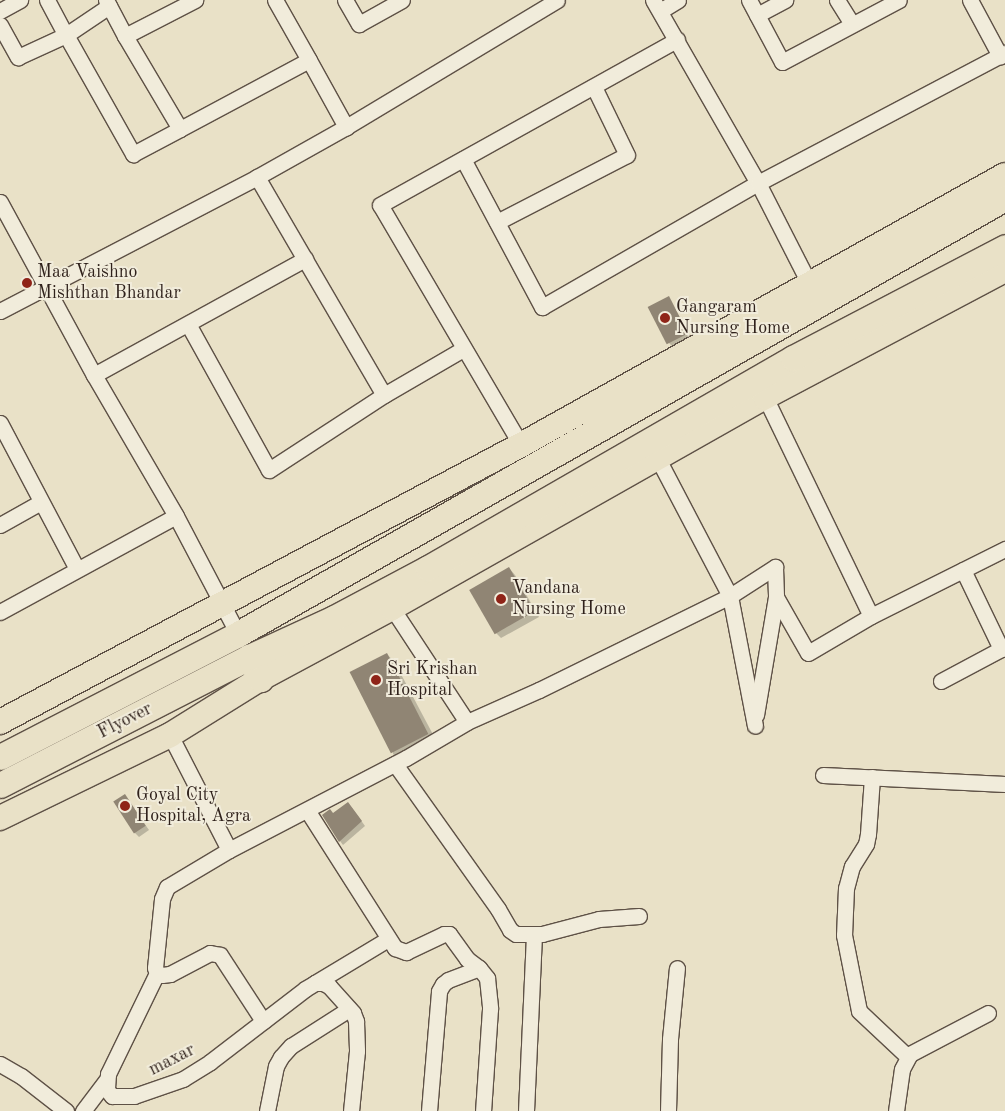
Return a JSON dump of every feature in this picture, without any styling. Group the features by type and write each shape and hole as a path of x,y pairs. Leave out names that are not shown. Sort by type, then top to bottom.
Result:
{"highway":[{"name":"Flyover","path":"0,757 238,634 815,294 1005,198"},
{"name":"Flyover","path":"0,786 250,657 334,618 428,568 793,358 1005,247"},
{"path":"250,657 260,679"}],"main road":[{"path":"0,722 224,605 521,445 815,294 1005,175"},
{"path":"0,818 170,735 260,679 392,608 765,397 1005,270"}],"street":[{"path":"0,11 20,0"},
{"path":"47,0 133,154 309,60"},
{"path":"125,36 195,0"},
{"path":"275,0 346,128"},
{"path":"345,0 359,24 402,0"},
{"path":"0,310 257,177 346,128 557,0"},
{"path":"678,0 657,5 758,183 815,294"},
{"path":"749,0 782,62 898,0"},
{"path":"757,15 785,0"},
{"path":"837,0 852,24"},
{"path":"463,159 542,307 758,183 1002,54 970,0"},
{"path":"0,25 18,57 66,35 107,3 180,129"},
{"path":"521,445 380,205 677,40"},
{"path":"497,222 627,155 594,87"},
{"path":"257,177 384,395"},
{"path":"0,202 94,375 176,516 238,634"},
{"path":"94,375 305,259"},
{"path":"188,324 269,470 384,395 463,349"},
{"path":"765,397 871,616"},
{"path":"0,423 78,569"},
{"path":"83,1111 106,1081 157,973 155,968 162,899 167,887 229,850 395,764 468,722 539,690 730,596 775,567 776,597 754,726 730,596 658,459"},
{"path":"0,525 41,502"},
{"path":"0,612 176,516"},
{"path":"776,597 808,653 871,616 1005,549"},
{"path":"941,681 1003,648 963,570"},
{"path":"392,608 468,722"},
{"path":"170,735 229,850"},
{"path":"395,764 498,908 510,930 516,934 553,932 600,919 639,916"},
{"path":"823,775 1005,784"},
{"path":"872,777 866,844 852,866 846,888 844,935 859,1011 908,1057"},
{"path":"307,810 394,948 406,952 444,934 449,934 468,960 479,968 487,978 490,1009 483,1111"},
{"path":"526,1111 534,934"},
{"name":"maxar","path":"106,1081 107,1090 112,1096 134,1096 183,1080 315,983 388,939"},
{"path":"157,973 162,975 170,974 214,952 224,960 263,1021"},
{"path":"429,1111 439,991 442,984 448,980 479,968"},
{"path":"668,1111 670,1038 677,968"},
{"path":"315,983 329,986 349,1009 356,1021 358,1051 351,1111"},
{"path":"267,1111 276,1066 281,1057 291,1046 349,1009"},
{"path":"896,1111 902,1069 908,1057 988,1013"},
{"path":"0,1064 21,1076 66,1111"}],"building":[{"path":"669,296 688,333 667,344 648,307"},
{"path":"509,567 534,611 495,634 469,590"},
{"path":"387,653 428,734 391,753 350,672"},
{"path":"125,794 146,826 134,833 113,802"},
{"path":"348,802 362,821 339,842 322,815 330,809 333,813"}],"place":[{"name":"Maa Vaishno Mishthan Bhandar","path":"27,283"},
{"name":"Gangaram Nursing Home","path":"665,318"},
{"name":"Vandana Nursing Home","path":"501,599"},
{"name":"Sri Krishan Hospital","path":"376,680"},
{"name":"Goyal City Hospital, Agra","path":"125,806"}]}
